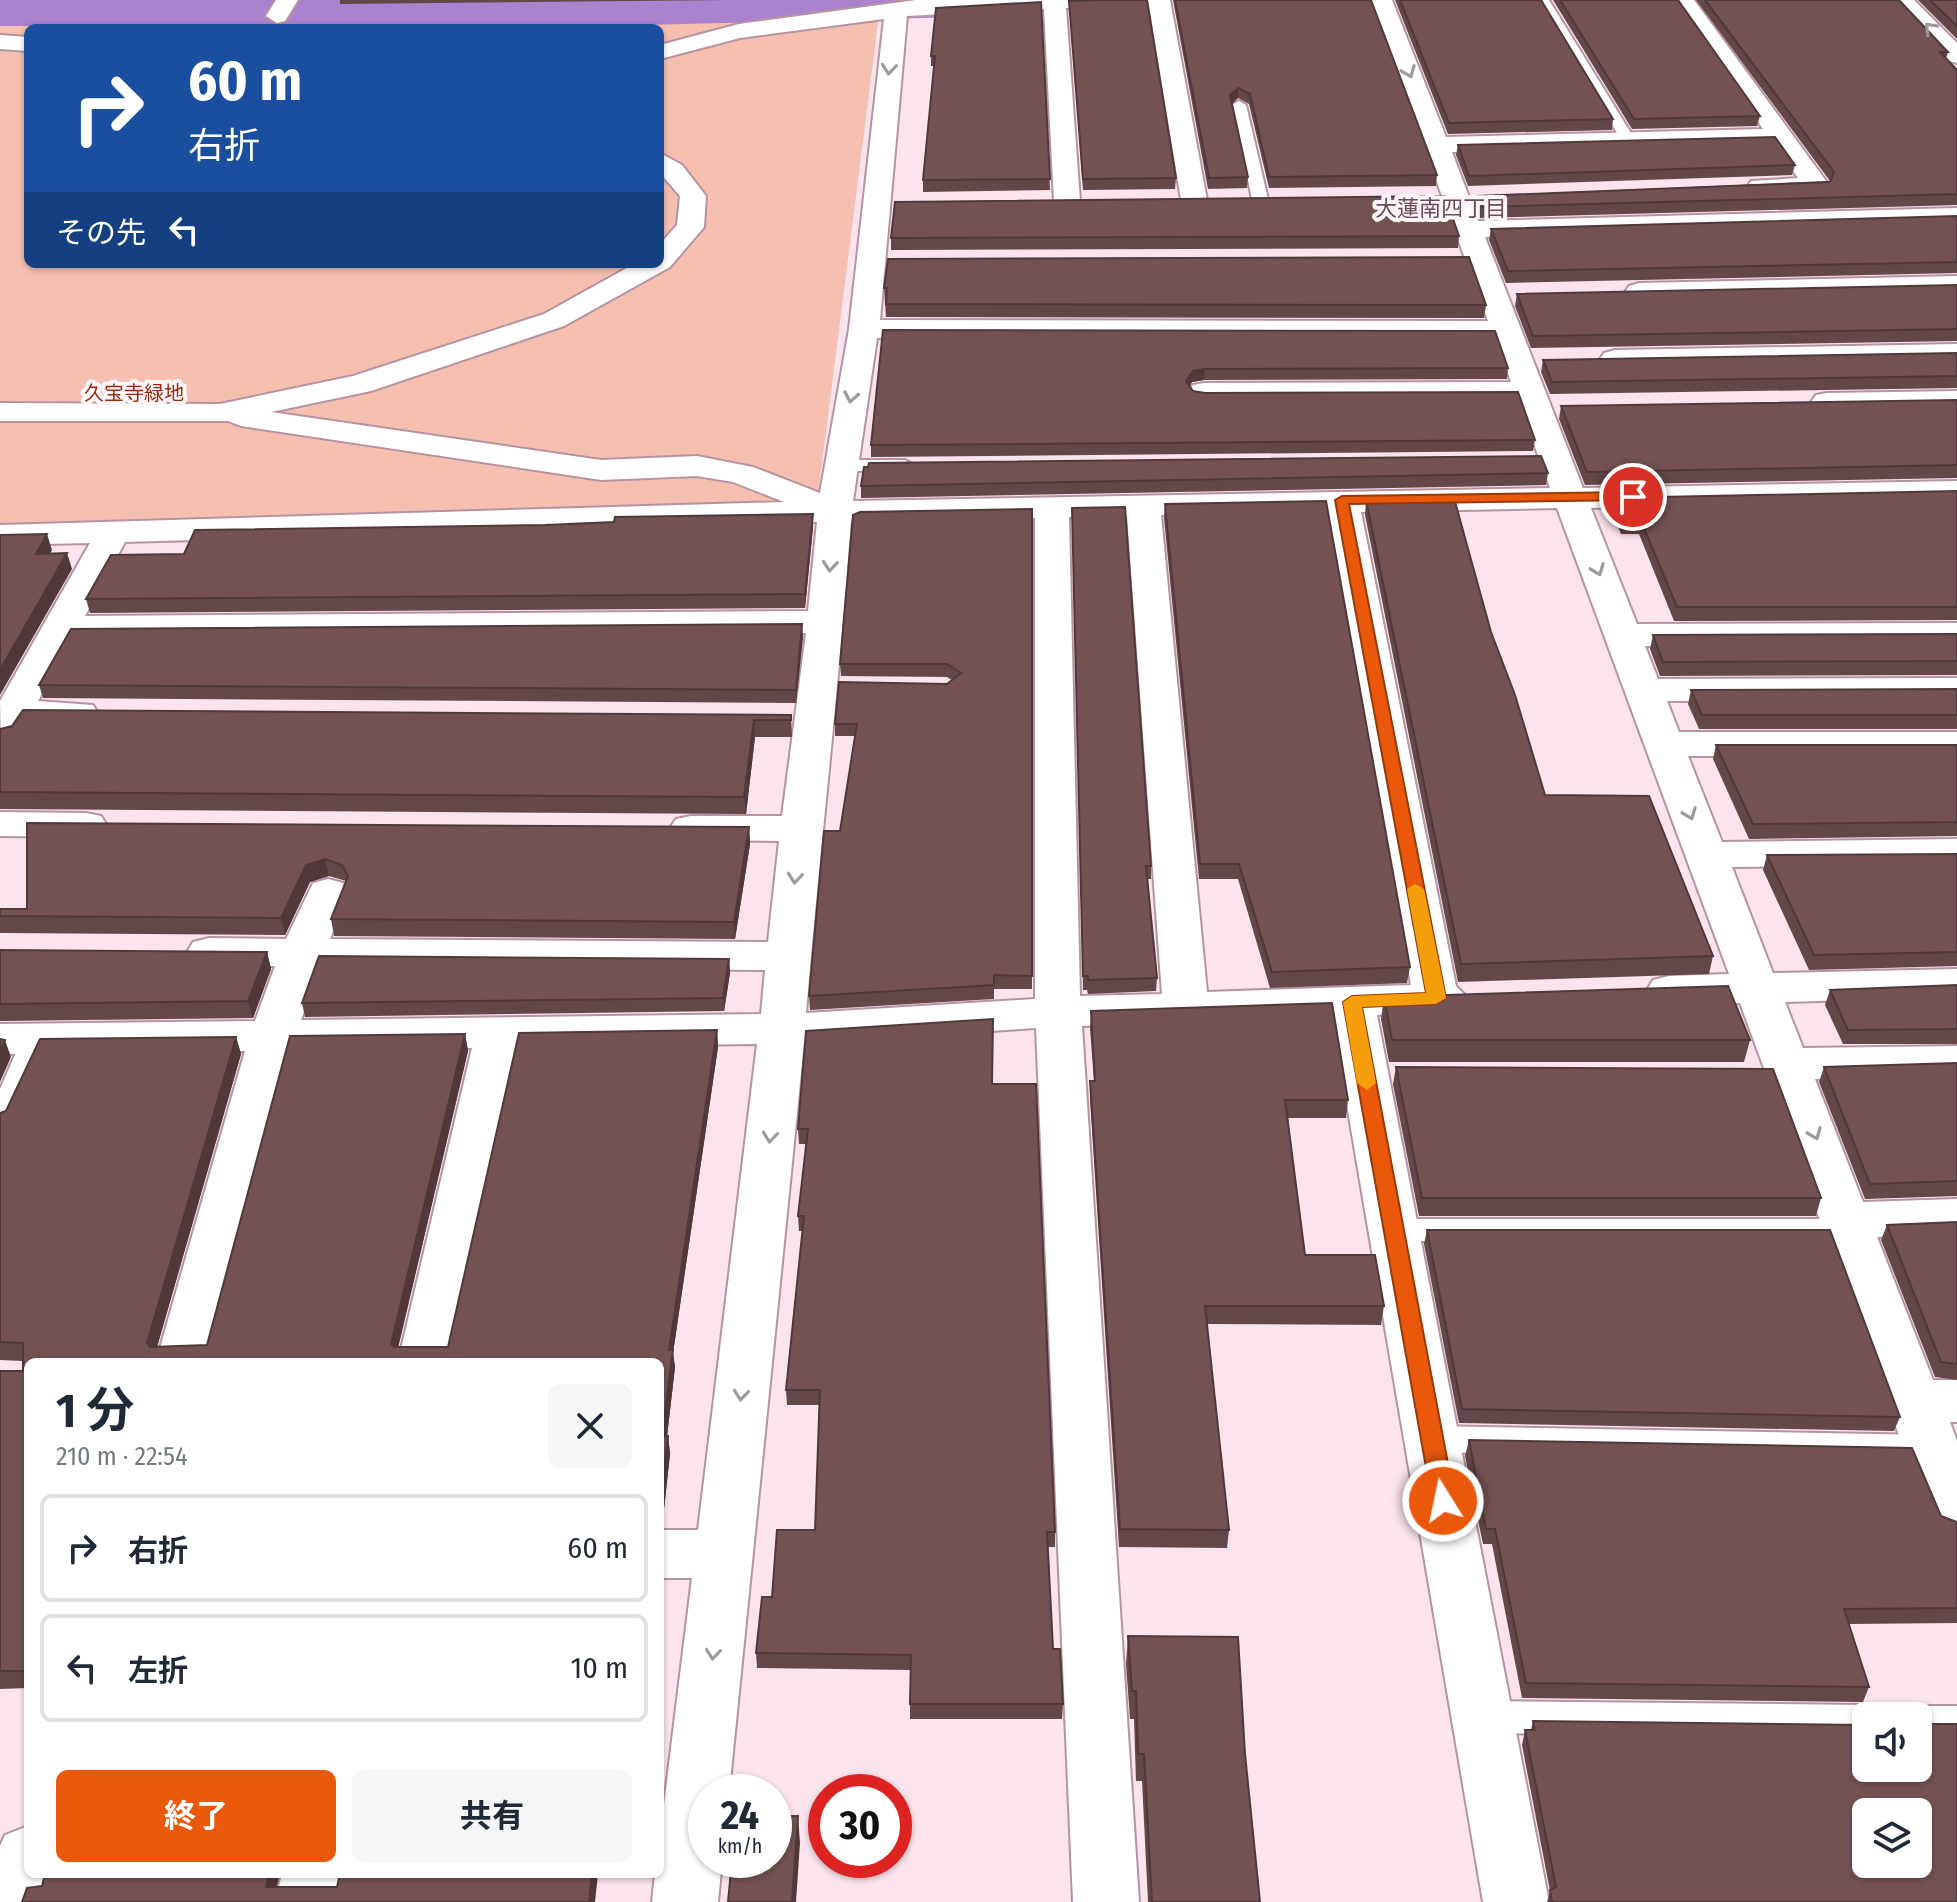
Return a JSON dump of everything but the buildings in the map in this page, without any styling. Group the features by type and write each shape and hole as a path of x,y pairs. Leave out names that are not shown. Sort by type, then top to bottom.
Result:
{"street":[{"path":"664,51 739,31 909,6 1107,0"},
{"path":"1159,0 1227,199"},
{"path":"1381,0 1506,330 1519,360 1545,402 1556,472 1623,635 1756,988 1780,1071 1935,1417 1957,1514"},
{"path":"1683,0 1816,185 1737,187"},
{"path":"1902,0 1957,56"},
{"path":"1055,3 1067,201"},
{"path":"685,1902 782,1029 839,466 864,329 874,203 909,6"},
{"path":"0,42 24,44"},
{"path":"1437,145 1781,136"},
{"path":"664,164 673,170 693,196 690,227 664,256"},
{"path":"1426,197 1487,196"},
{"path":"1162,200 1290,199"},
{"path":"1038,202 1099,201"},
{"path":"874,203 904,203"},
{"path":"1468,229 1957,216"},
{"path":"1448,259 1480,259"},
{"path":"869,261 900,261"},
{"path":"220,413 360,384 451,356 554,320 648,268"},
{"path":"1606,293 1957,285"},
{"path":"1494,295 1526,294"},
{"path":"864,329 1506,330"},
{"path":"1581,359 1957,353"},
{"path":"1519,360 1550,360"},
{"path":"1204,392 1545,402"},
{"path":"1801,402 1957,400"},
{"path":"0,412 220,413 601,470 697,466 741,474 835,511"},
{"path":"0,535 1342,500 1556,472 1957,491"},
{"path":"1342,500 1436,998"},
{"path":"1143,504 1186,1007"},
{"path":"1052,506 1058,1012 1106,1902"},
{"path":"4,720 113,533"},
{"path":"60,627 825,622"},
{"path":"1623,635 1957,634"},
{"path":"1643,690 1957,689"},
{"path":"4,720 108,713"},
{"path":"1664,744 1957,744"},
{"path":"0,824 126,825"},
{"path":"660,828 801,829"},
{"path":"1705,855 1957,852"},
{"path":"184,1358 271,1036 301,953 328,892"},
{"path":"174,952 787,956"},
{"path":"1628,992 1957,983"},
{"path":"18,1039 782,1029 1058,1012 1484,997"},
{"path":"1352,1002 1381,1074 1393,1230 1516,1902"},
{"path":"426,1358 499,1033"},
{"path":"1780,1071 1957,1061"},
{"path":"1850,1225 1957,1217"},
{"path":"664,1554 724,1554"},
{"path":"14,1902 24,1869"},
{"path":"308,1902 314,1878"}],"lane":[{"path":"1543,0 1627,138"},
{"path":"1227,199 1239,105"},
{"path":"839,466 919,465"},
{"path":"0,1120 18,1039"},
{"path":"1393,1230 1850,1225"},
{"path":"1432,1439 1935,1417"},
{"path":"1483,1717 1852,1721"},
{"path":"1932,1722 1957,1722"}],"green space":[{"name":"久宝寺緑地","path":"880,7 818,495 761,506 0,524 0,10"}],"waterway":[{"path":"0,8 603,8 961,0"}],"slow traffic":[{"path":"1367,1083 1352,1002 1436,998 1415,889"}],"district":[{"name":"大蓮南四丁目","path":"1441,208"}],"route":[{"path":"1443,1501 1352,1002 1436,998 1342,500 1633,497"}]}
